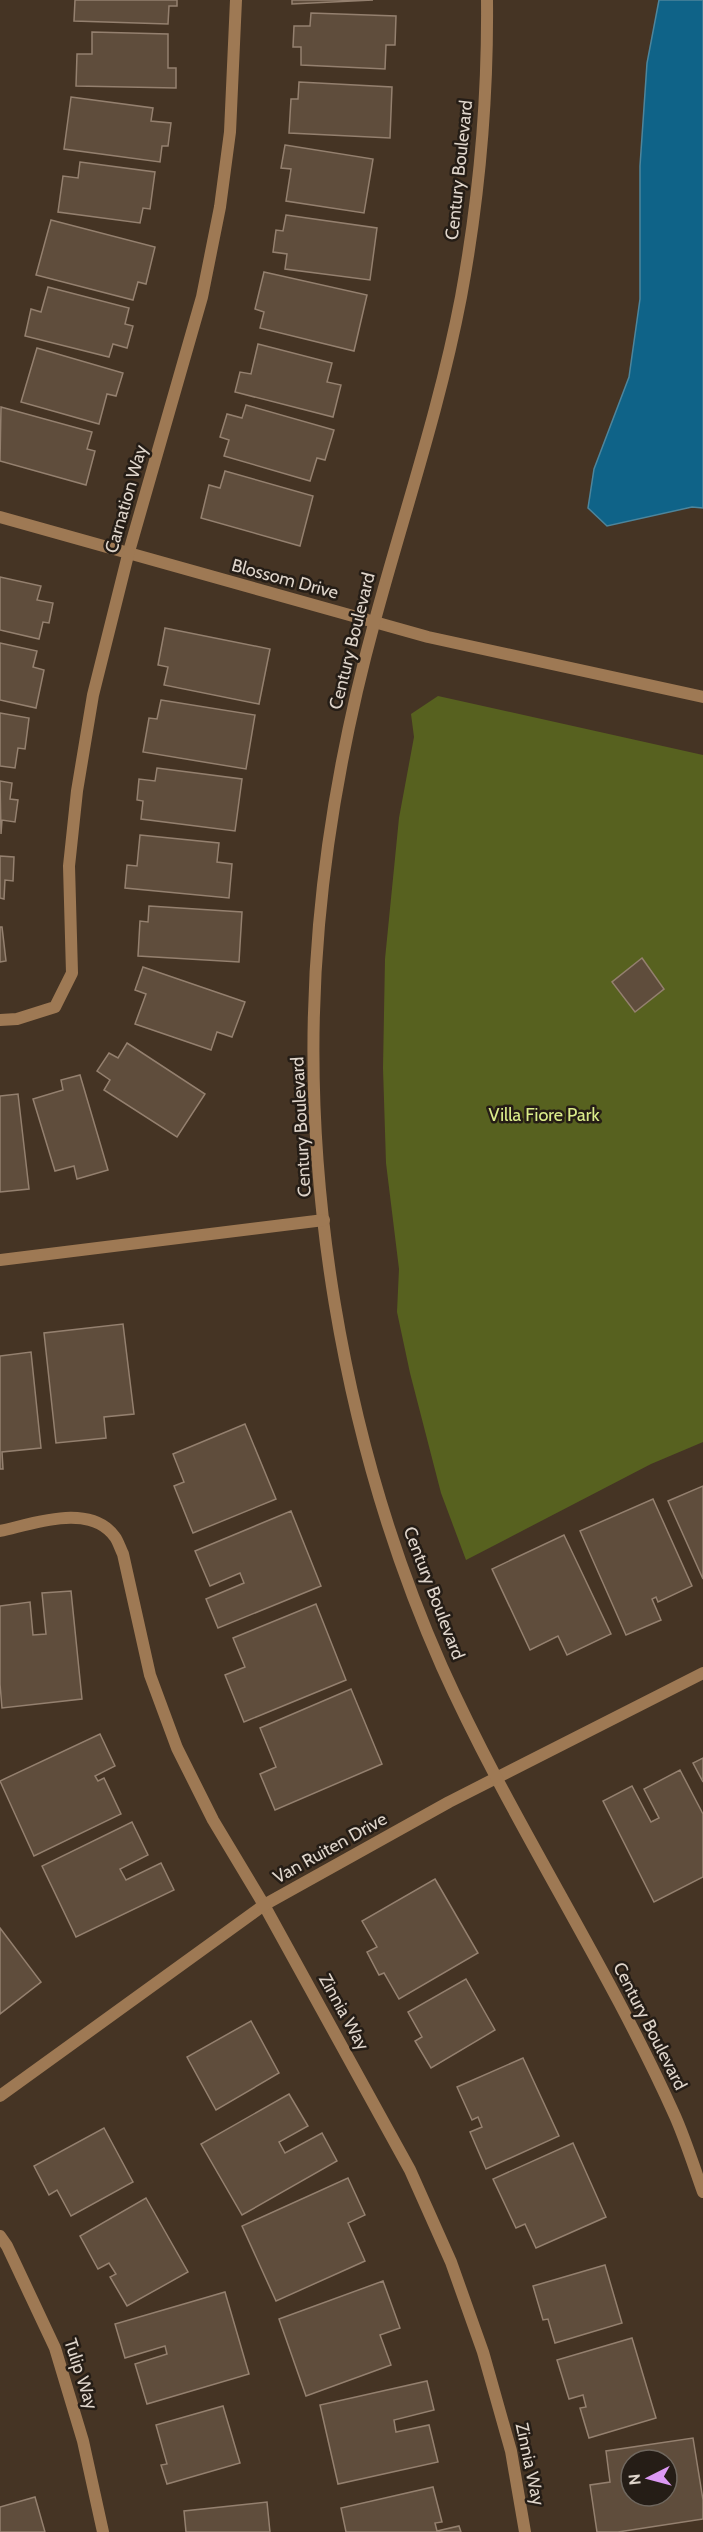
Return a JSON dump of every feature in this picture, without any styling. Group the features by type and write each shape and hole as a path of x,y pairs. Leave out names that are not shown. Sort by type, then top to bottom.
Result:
{"street":[{"name":"Carnation Way","path":"0,1020 17,1019 55,1007 72,973 69,866 77,791 93,695 129,555 202,297 220,207 230,132 236,0"},
{"name":"Century Boulevard","path":"487,0 487,69 479,179 461,298 423,450 374,622 351,718 333,819 319,926 315,1038 318,1140 324,1220 336,1308 361,1429 408,1584 439,1658 497,1779 614,1993 676,2118 703,2192"},
{"name":"Blossom Drive","path":"0,518 374,622 514,656 703,697"},
{"path":"0,1260 324,1220"},
{"name":"Zinnia Way","path":"0,1531 79,1517 101,1525 114,1536 123,1554 150,1675 177,1748 213,1820 264,1905 410,2170 451,2262 483,2352 511,2451 525,2532"},
{"name":"Van Ruiten Drive","path":"0,2097 264,1905 449,1802 703,1673"},
{"name":"Tulip Way","path":"0,2236 7,2246 55,2348 83,2440 103,2532"}],"green space":[{"name":"Villa Fiore Park","path":"438,696 703,755 703,1442 651,1464 466,1560 441,1493 397,1312 399,1269 386,1163 383,1068 385,959 399,818 414,737 411,714"}],"water":[{"path":"659,0 703,0 703,508 692,507 607,526 588,508 594,469 629,377 640,299 640,166 647,63"}],"building":[{"path":"75,0 177,0 177,6 169,6 168,24 74,21"},
{"path":"292,0 373,0 292,4"},
{"path":"311,13 396,16 395,45 386,45 385,69 301,65 301,47 293,47 294,26 310,26"},
{"path":"92,32 168,34 168,68 176,68 176,88 76,86 77,54 92,54"},
{"path":"299,82 392,87 390,138 289,133 291,99 298,99"},
{"path":"71,97 153,108 151,121 171,123 168,146 162,146 160,162 64,149"},
{"path":"285,145 373,159 364,213 286,201 291,169 281,168"},
{"path":"80,162 155,172 150,209 143,208 140,223 58,212 63,176 78,178"},
{"path":"286,215 377,228 370,280 285,269 287,254 273,252 276,230 283,231"},
{"path":"51,220 155,247 146,284 138,282 133,300 36,275"},
{"path":"264,272 367,295 354,351 260,328 264,312 255,309"},
{"path":"48,287 129,308 125,324 133,326 127,348 113,344 109,357 25,336 31,309 41,312"},
{"path":"258,344 332,363 327,382 341,385 333,417 235,392 240,372 251,374"},
{"path":"37,348 123,373 116,396 107,394 99,424 21,402"},
{"path":"246,405 334,430 325,460 317,458 310,481 224,456 229,440 220,437 227,414 242,418"},
{"path":"1,407 92,432 87,449 95,451 86,485 0,461"},
{"path":"225,471 313,496 300,546 201,518 209,485 220,488"},
{"path":"0,577 41,586 37,600 53,603 49,623 43,622 39,639 0,630"},
{"path":"165,628 270,649 259,704 164,685 168,667 158,665"},
{"path":"0,643 37,651 33,667 44,670 36,708 0,700"},
{"path":"161,700 255,715 246,769 143,752 149,718 157,719"},
{"path":"0,713 29,718 25,749 18,748 15,768 0,766"},
{"path":"157,768 242,779 235,831 141,819 143,801 137,800 139,779 155,781"},
{"path":"0,781 12,783 10,799 18,800 15,822 2,820 1,834"},
{"path":"140,835 219,843 217,862 232,864 229,898 125,888 127,865 137,866"},
{"path":"0,856 14,857 13,881 5,880 4,899 0,898"},
{"path":"149,906 242,912 239,962 138,956 140,921 148,922"},
{"path":"0,927 2,927 6,961 0,962"},
{"path":"642,958 664,989 635,1012 612,982"},
{"path":"143,967 245,1002 232,1037 217,1032 211,1050 135,1024 146,994 135,990"},
{"path":"127,1043 205,1094 177,1137 104,1090 110,1080 97,1071 109,1053 118,1058"},
{"path":"80,1075 108,1170 77,1179 74,1166 55,1171 33,1099 63,1090 61,1080"},
{"path":"18,1094 29,1189 0,1192 0,1096"},
{"path":"123,1324 134,1414 104,1417 106,1438 56,1443 44,1333"},
{"path":"31,1352 41,1448 2,1452 3,1469 0,1469 0,1356"},
{"path":"245,1424 276,1499 193,1533 174,1486 184,1482 173,1454"},
{"path":"703,1486 703,1579 668,1501"},
{"path":"653,1499 692,1586 658,1602 656,1597 652,1599 661,1620 626,1635 580,1531"},
{"path":"291,1511 321,1586 218,1628 206,1599 244,1583 240,1573 210,1586 195,1551"},
{"path":"564,1535 611,1634 567,1655 558,1636 530,1650 492,1569"},
{"path":"71,1591 82,1699 2,1708 0,1606 30,1602 33,1635 46,1634 42,1593"},
{"path":"316,1604 346,1680 244,1722 225,1675 245,1667 233,1638"},
{"path":"351,1689 382,1764 275,1810 260,1774 276,1767 260,1728"},
{"path":"100,1734 115,1766 95,1776 98,1781 104,1778 121,1814 34,1856 0,1781"},
{"path":"703,1758 703,1782 693,1763"},
{"path":"680,1770 703,1814 703,1877 654,1902 603,1801 632,1786 651,1822 659,1818 644,1789"},
{"path":"132,1822 148,1855 120,1869 126,1880 161,1863 174,1890 76,1937 42,1866"},
{"path":"435,1879 478,1953 399,1999 384,1973 379,1975 367,1952 377,1947 362,1921"},
{"path":"0,1928 41,1982 0,2014"},
{"path":"466,1979 495,2030 431,2068 415,2041 422,2037 408,2012"},
{"path":"251,2021 279,2073 216,2110 187,2057"},
{"path":"523,2058 559,2136 486,2169 470,2132 482,2127 478,2117 472,2120 457,2087"},
{"path":"289,2094 308,2126 279,2142 285,2153 322,2133 337,2161 242,2215 201,2144"},
{"path":"104,2128 133,2182 71,2216 57,2190 49,2195 34,2166"},
{"path":"573,2143 606,2217 536,2248 525,2224 516,2228 493,2179"},
{"path":"348,2178 365,2215 348,2223 365,2261 276,2301 242,2226"},
{"path":"146,2198 188,2272 127,2306 110,2277 116,2274 109,2263 98,2269 80,2236"},
{"path":"605,2265 622,2323 555,2343 548,2319 543,2320 533,2286"},
{"path":"383,2281 400,2328 380,2335 391,2365 306,2396 279,2319"},
{"path":"225,2292 249,2374 147,2404 135,2364 167,2354 165,2346 125,2358 115,2324"},
{"path":"632,2338 656,2418 589,2438 580,2408 586,2407 583,2395 569,2399 557,2360"},
{"path":"427,2381 434,2410 394,2420 396,2432 429,2425 438,2462 338,2484 320,2405"},
{"path":"223,2406 240,2463 167,2484 161,2465 167,2464 156,2425"},
{"path":"693,2438 703,2500 703,2519 618,2532 597,2532 590,2485 610,2482 606,2451 619,2449 619,2508 679,2508 679,2448 626,2448"},
{"path":"433,2487 442,2522 435,2523 437,2531 459,2526 461,2532 346,2532 341,2508"},
{"path":"35,2497 45,2532 0,2532 0,2507"},
{"path":"267,2502 270,2532 186,2532 184,2511"}]}
